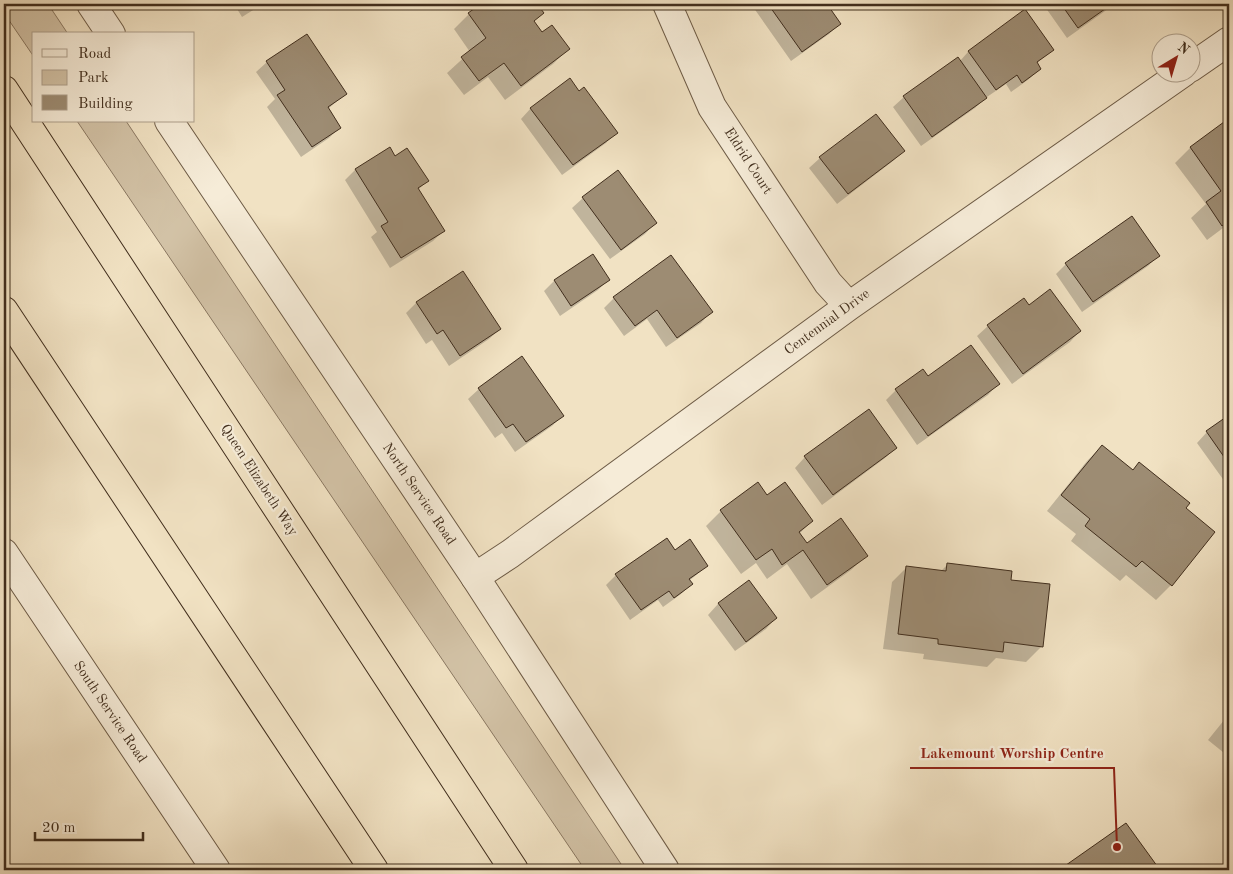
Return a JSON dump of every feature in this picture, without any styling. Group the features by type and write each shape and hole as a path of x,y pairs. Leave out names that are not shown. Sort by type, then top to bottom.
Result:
{"highway":[{"name":"Queen Elizabeth Way","path":"4,90 514,870"},
{"path":"4,312 374,870"}],"street":[{"path":"91,4 110,32"},
{"name":"Eldrid Court","path":"667,4 712,106 828,283 849,306"},
{"path":"1200,61 1229,41"},
{"name":"Centennial Drive","path":"475,577 510,554 849,306 1170,82"},
{"name":"North Service Road","path":"170,122 475,577 665,870"},
{"name":"South Service Road","path":"4,553 216,870"}],"green space":[{"path":"4,4 48,4 67,32 32,32 32,54 4,13"},
{"path":"78,122 127,122 625,870 585,870"}],"building":[{"path":"481,4 537,4 544,13 534,21 542,32 552,25 570,49 521,86 504,63 479,81 461,57 486,38 468,13"},
{"path":"768,4 827,4 841,24 802,52"},
{"path":"1061,4 1112,4 1078,28"},
{"path":"1025,9 1054,50 1037,62 1041,69 1022,83 1017,75 996,90 968,51"},
{"path":"307,34 347,94 328,107 341,128 312,147 277,95 285,90 266,61"},
{"path":"958,57 987,98 932,137 903,96"},
{"path":"570,78 579,91 584,87 618,133 573,165 530,108"},
{"path":"876,114 905,151 848,194 819,157"},
{"path":"1228,119 1229,220 1222,226 1206,202 1221,191 1190,147"},
{"path":"390,147 395,156 407,148 429,181 418,188 445,231 401,258 381,226 388,222 355,169"},
{"path":"618,170 657,223 621,250 582,197"},
{"path":"1132,216 1160,256 1093,302 1065,263"},
{"path":"593,254 610,280 571,306 554,280"},
{"path":"671,255 713,312 677,338 657,310 635,326 613,297"},
{"path":"463,271 501,329 460,356 443,330 437,334 416,302"},
{"path":"1050,289 1081,331 1023,374 987,325 1024,298 1029,305"},
{"path":"971,345 1000,384 928,436 895,389 923,369 928,376"},
{"path":"522,356 564,416 526,442 513,424 506,428 478,388"},
{"path":"869,409 897,448 833,495 804,456"},
{"path":"1229,415 1229,464 1206,431"},
{"path":"1102,445 1133,470 1139,462 1190,503 1186,508 1215,532 1172,586 1142,561 1136,567 1085,526 1090,519 1061,495"},
{"path":"758,482 767,495 785,482 813,521 799,532 807,543 841,518 868,556 827,585 803,550 782,565 772,549 756,560 720,510"},
{"path":"667,538 675,550 690,539 708,566 689,579 693,584 674,598 669,591 641,610 615,574"},
{"path":"947,563 1012,571 1011,580 1050,584 1043,647 1004,642 1003,652 938,644 938,639 898,634 906,566 946,571"},
{"path":"749,580 777,618 746,642 718,603"},
{"path":"1126,823 1160,870 1059,870"}],"place":[{"name":"Lakemount Worship Centre","path":"1117,847"}]}
